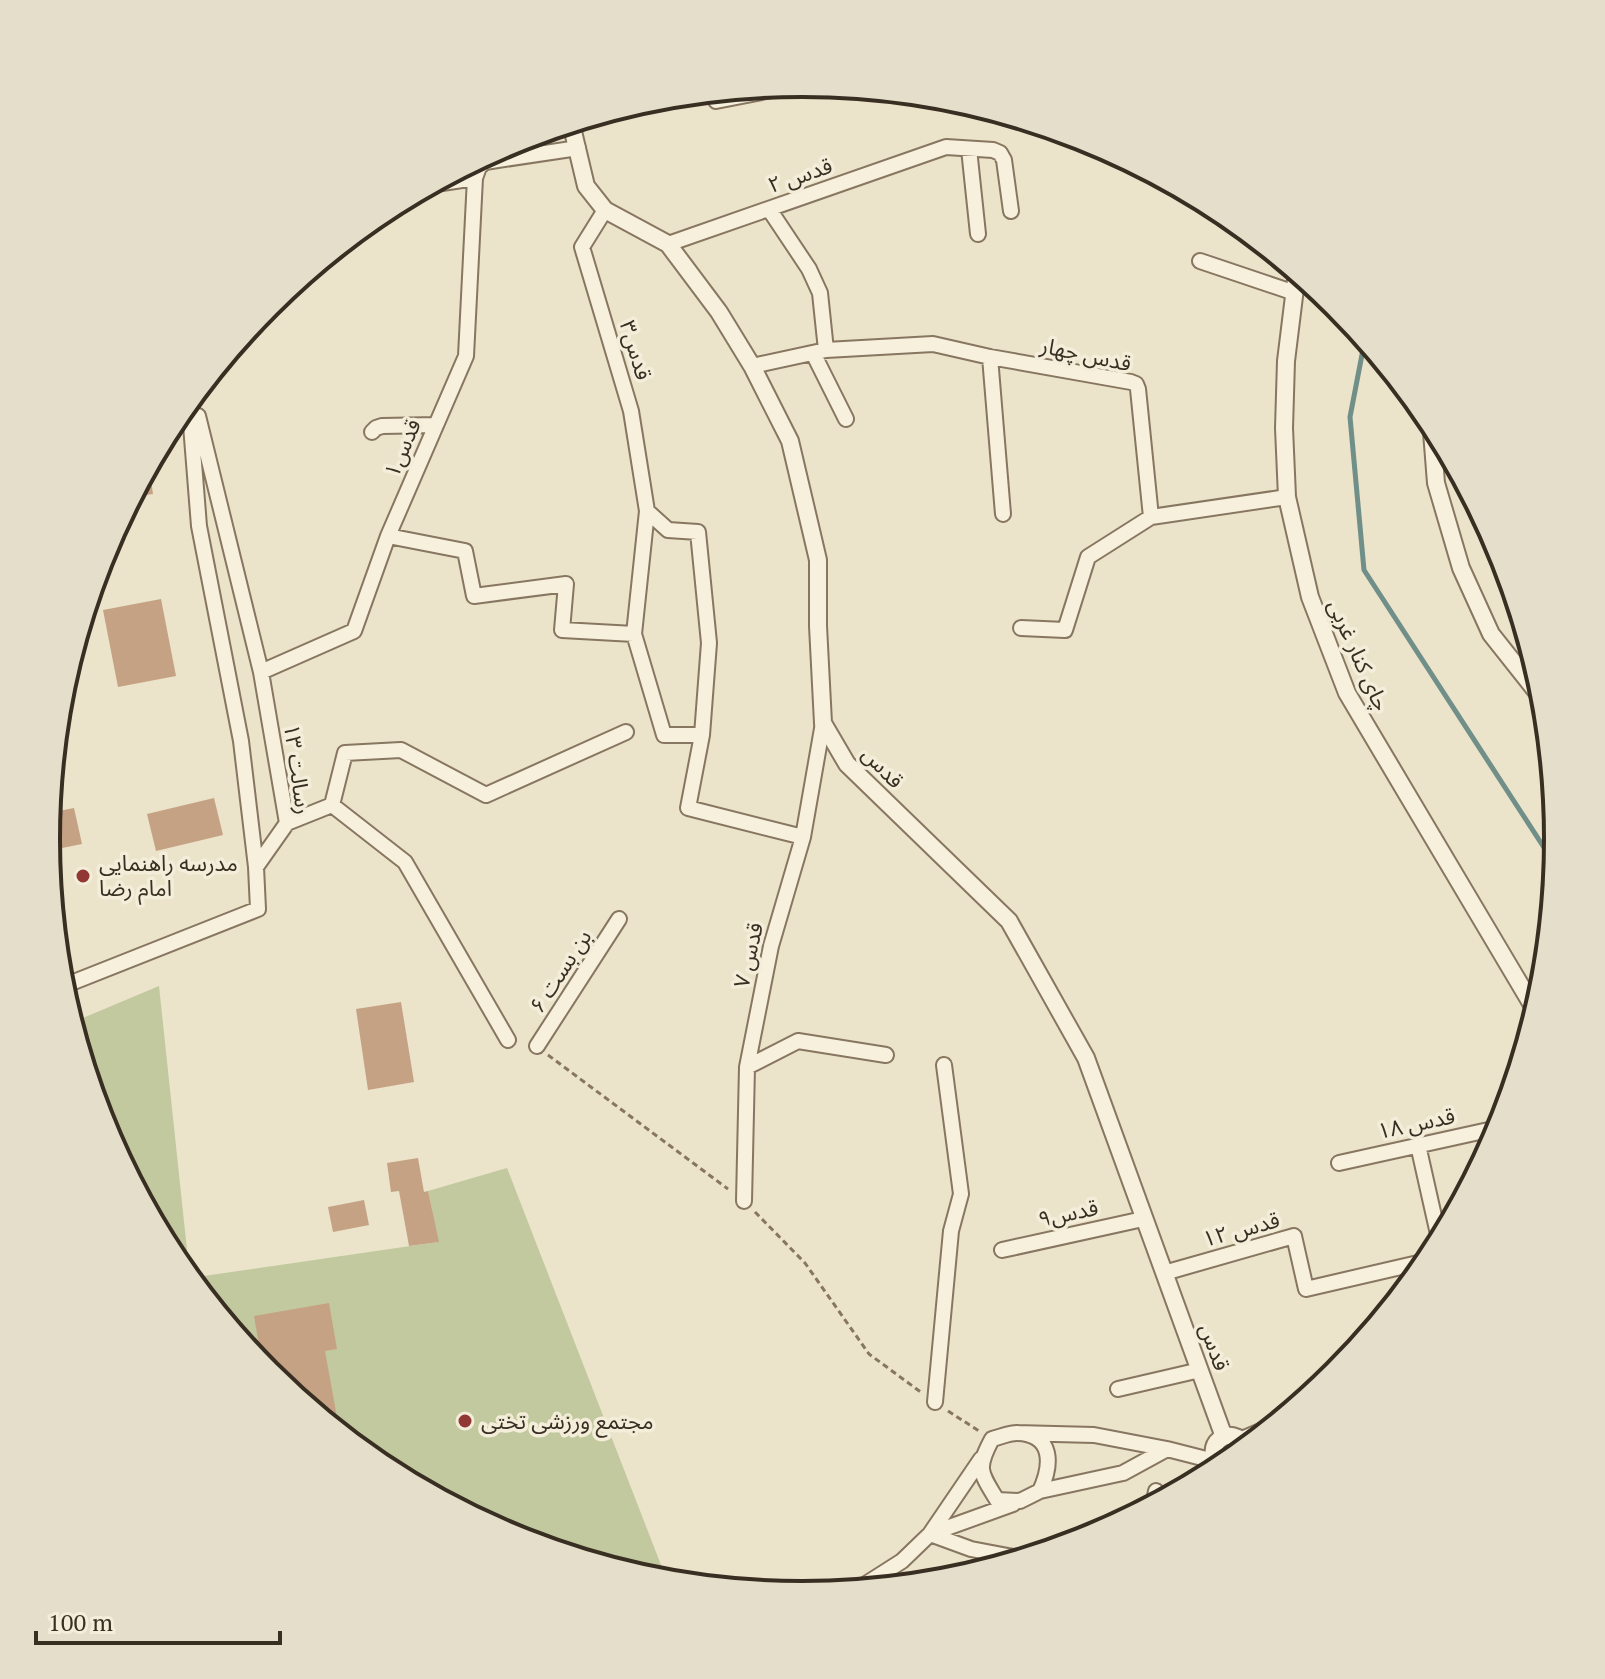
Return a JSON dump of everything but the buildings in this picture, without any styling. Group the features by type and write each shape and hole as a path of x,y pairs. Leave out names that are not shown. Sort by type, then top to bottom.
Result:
{"street":[{"name":"قدس","path":"574,133 586,186 605,210 668,244 719,312 752,366 790,441 818,560 823,723 847,764 1009,921 1086,1058 1224,1437"},
{"name":"قدس ۲","path":"668,244 946,147 969,149"},
{"path":"508,159 578,148"},
{"path":"978,234 969,149 1000,153 1004,160 1011,211"},
{"path":"462,180 475,178 477,173"},
{"name":"قدس۱","path":"261,672 354,631 388,536 466,356 475,178"},
{"path":"769,209 809,269 820,293 820,352 846,419"},
{"name":"قدس۳","path":"605,210 582,247 631,411 647,511 634,634 664,735 702,735"},
{"path":"1200,261 1295,293"},
{"name":"چای کنار غربی","path":"1296,284 1286,361 1284,428 1287,497 1310,597 1347,693 1528,998"},
{"name":"قدس چهار","path":"752,366 820,352 933,344 1131,382 1138,389 1151,517"},
{"path":"990,357 1003,514"},
{"name":"رسالت ۱۳","path":"195,413 261,672 287,823 256,867"},
{"name":"رسالت ۱۳","path":"192,417 199,526 241,741 256,867"},
{"path":"372,432 382,426 436,425"},
{"path":"1433,448 1436,483 1461,568 1491,634 1528,680"},
{"path":"1021,628 1065,630 1088,557 1151,517 1287,497"},
{"path":"647,511 668,530 698,532 709,643 702,735 688,808 803,837"},
{"path":"388,536 465,551 474,596 566,584 562,630 634,634"},
{"name":"قدس ۷","path":"744,1201 747,1067 771,946 803,837 823,723"},
{"path":"332,805 345,753 401,750 486,795 626,732"},
{"path":"287,823 332,805"},
{"path":"332,805 405,862 508,1040"},
{"path":"74,982 258,909 256,867"},
{"name":"بن بست ۶","path":"537,1046 619,919"},
{"path":"747,1067 798,1041 886,1055"},
{"path":"935,1402 951,1231 961,1194 944,1065"},
{"name":"قدس ۱۸","path":"1339,1163 1485,1131"},
{"path":"1418,1145 1436,1226"},
{"name":"قدس۹","path":"1002,1250 1143,1219"},
{"name":"قدس ۱۲","path":"1164,1273 1294,1236 1306,1289 1411,1265"},
{"path":"1118,1389 1200,1370"},
{"path":"1016,1433 1036,1437 1045,1446 1049,1466 1040,1491"},
{"path":"875,1578 902,1561 930,1534 982,1459 992,1439 1016,1433 1094,1435 1167,1449 1206,1463"},
{"path":"1215,1457 1216,1443 1224,1437 1233,1435 1240,1440"},
{"path":"930,1534 1040,1491 1123,1473 1167,1449"},
{"path":"982,1459 982,1475 997,1500 1020,1501"},
{"path":"930,1534 971,1549 1002,1555"}],"path":[{"path":"537,1046 744,1201 805,1263 869,1354 992,1439"}],"green space":[{"name":"مجتمع ورزشی تختی","path":"159,986 188,1256 159,1211 117,1124 99,1078 82,1018"},
{"name":"مجتمع ورزشی تختی","path":"507,1168 662,1569 610,1557 518,1525 431,1483 390,1457 350,1429 277,1365 202,1276 438,1242 428,1191"}],"waterway":[{"path":"1363,352 1350,417 1364,570 1545,848"}],"place":[{"name":"مدرسه راهنمایی امام رضا","path":"83,876"},
{"name":"مجتمع ورزشی تختی","path":"465,1421"}]}
